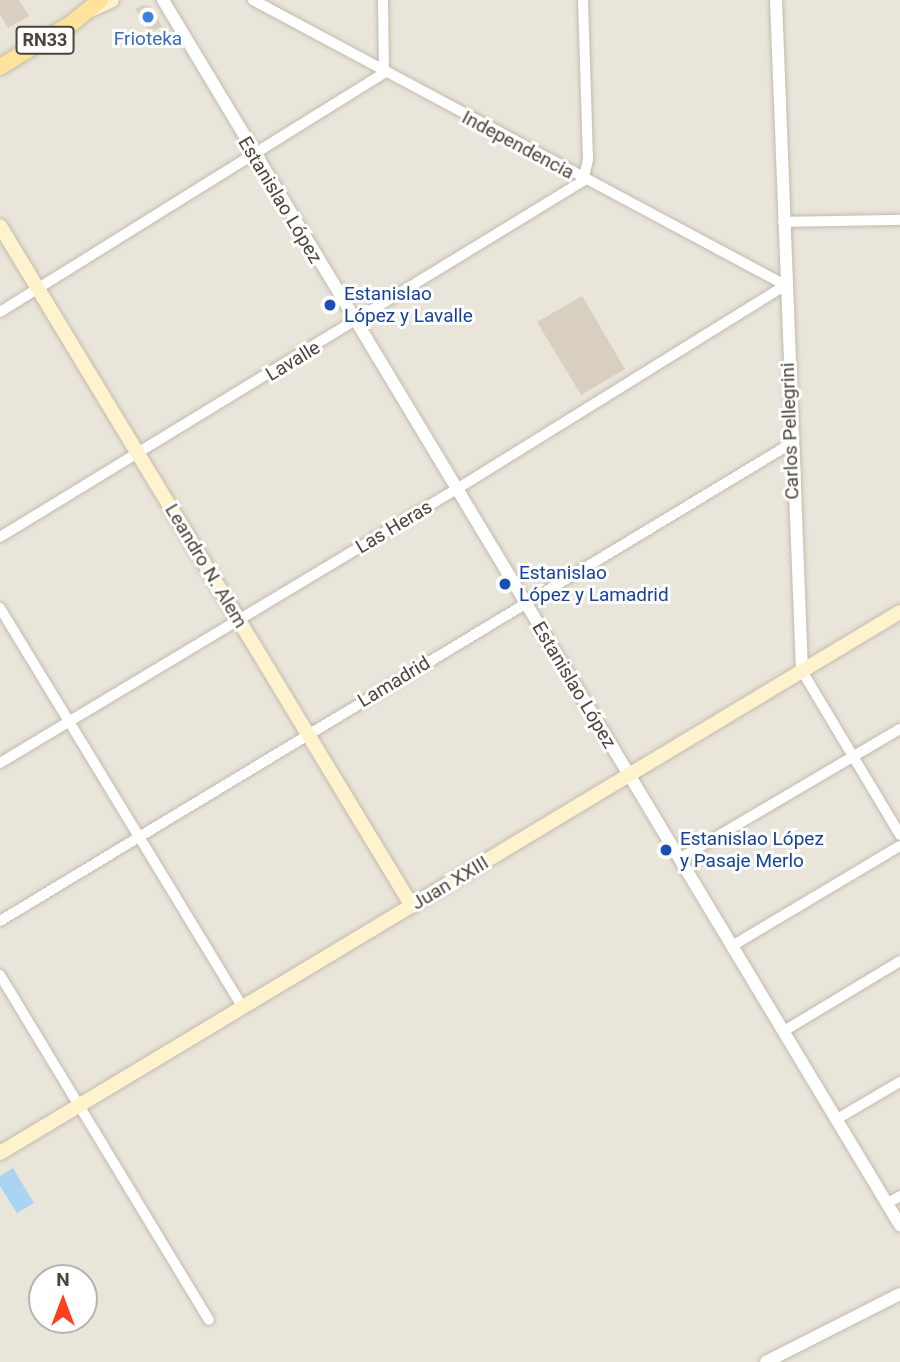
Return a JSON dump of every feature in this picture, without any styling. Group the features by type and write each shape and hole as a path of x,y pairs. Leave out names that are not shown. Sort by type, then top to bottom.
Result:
{"main road":[{"path":"95,5 112,0"},
{"name":"RN33","path":"0,67 95,5"},
{"name":"Leandro N. Alem","path":"0,226 412,906"},
{"name":"Juan XXIII","path":"0,1153 900,612"}],"street":[{"name":"Estanislao López","path":"163,0 253,156 900,1225"},
{"name":"Independencia","path":"253,0 583,181 785,285"},
{"path":"0,312 384,73 383,0"},
{"path":"583,0 588,159 583,181"},
{"name":"Carlos Pellegrini","path":"776,0 790,444 802,671 900,835"},
{"name":"Lavalle","path":"0,537 355,324 583,181"},
{"path":"783,222 900,220"},
{"name":"Las Heras","path":"0,763 456,490 785,285"},
{"name":"Lamadrid","path":"0,921 790,444"},
{"path":"0,608 243,1007"},
{"path":"679,859 900,729"},
{"path":"732,946 900,846"},
{"path":"783,1031 900,961"},
{"path":"0,975 209,1320"},
{"path":"837,1119 900,1082"},
{"path":"888,1203 900,1196"},
{"path":"766,1362 900,1294"}],"shaded area":[{"path":"0,0 900,0 900,1362 0,1362"}],"water":[{"path":"13,1168 34,1203 17,1213 0,1186 0,1176"}],"building":[{"path":"0,0 19,0 29,16 8,28 0,14"},
{"name":"Frioteka","path":"142,5 150,6 162,26 150,33 135,9"},
{"path":"582,296 625,369 581,395 537,322"}],"place":[{"name":"Frioteka","path":"148,17"},
{"name":"Estanislao López y Lavalle","path":"330,305"},
{"name":"Estanislao López y Lamadrid","path":"505,584"},
{"name":"Estanislao López y Pasaje Merlo","path":"666,850"}]}
